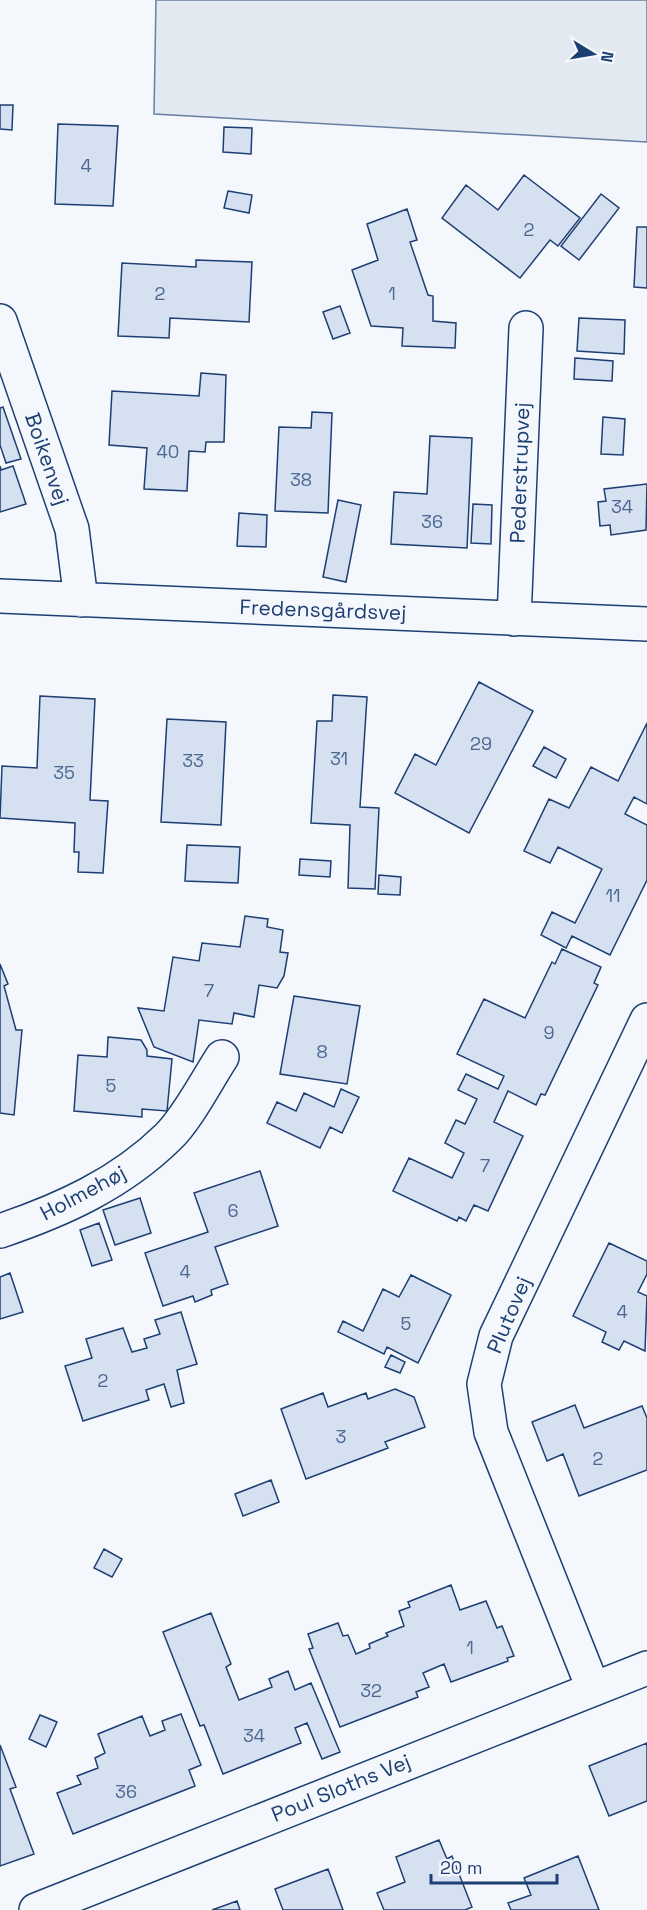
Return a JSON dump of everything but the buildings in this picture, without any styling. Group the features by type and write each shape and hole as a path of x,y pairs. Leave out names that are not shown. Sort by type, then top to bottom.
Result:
{"street":[{"name":"Boikenvej","path":"0,321 72,529 81,600"},
{"name":"Pederstrupvej","path":"514,619 526,328"},
{"name":"Fredensgårdsvej","path":"0,596 647,624"},
{"name":"Plutovej","path":"593,1688 491,1432 484,1384 496,1336 647,1020"},
{"name":"Holmehøj","path":"0,1231 56,1212 120,1178 170,1136 222,1057"},
{"name":"Poul Sloths Vej","path":"36,1910 647,1668"}],"shaded area":[{"path":"156,0 647,0 647,142 154,114"}]}
